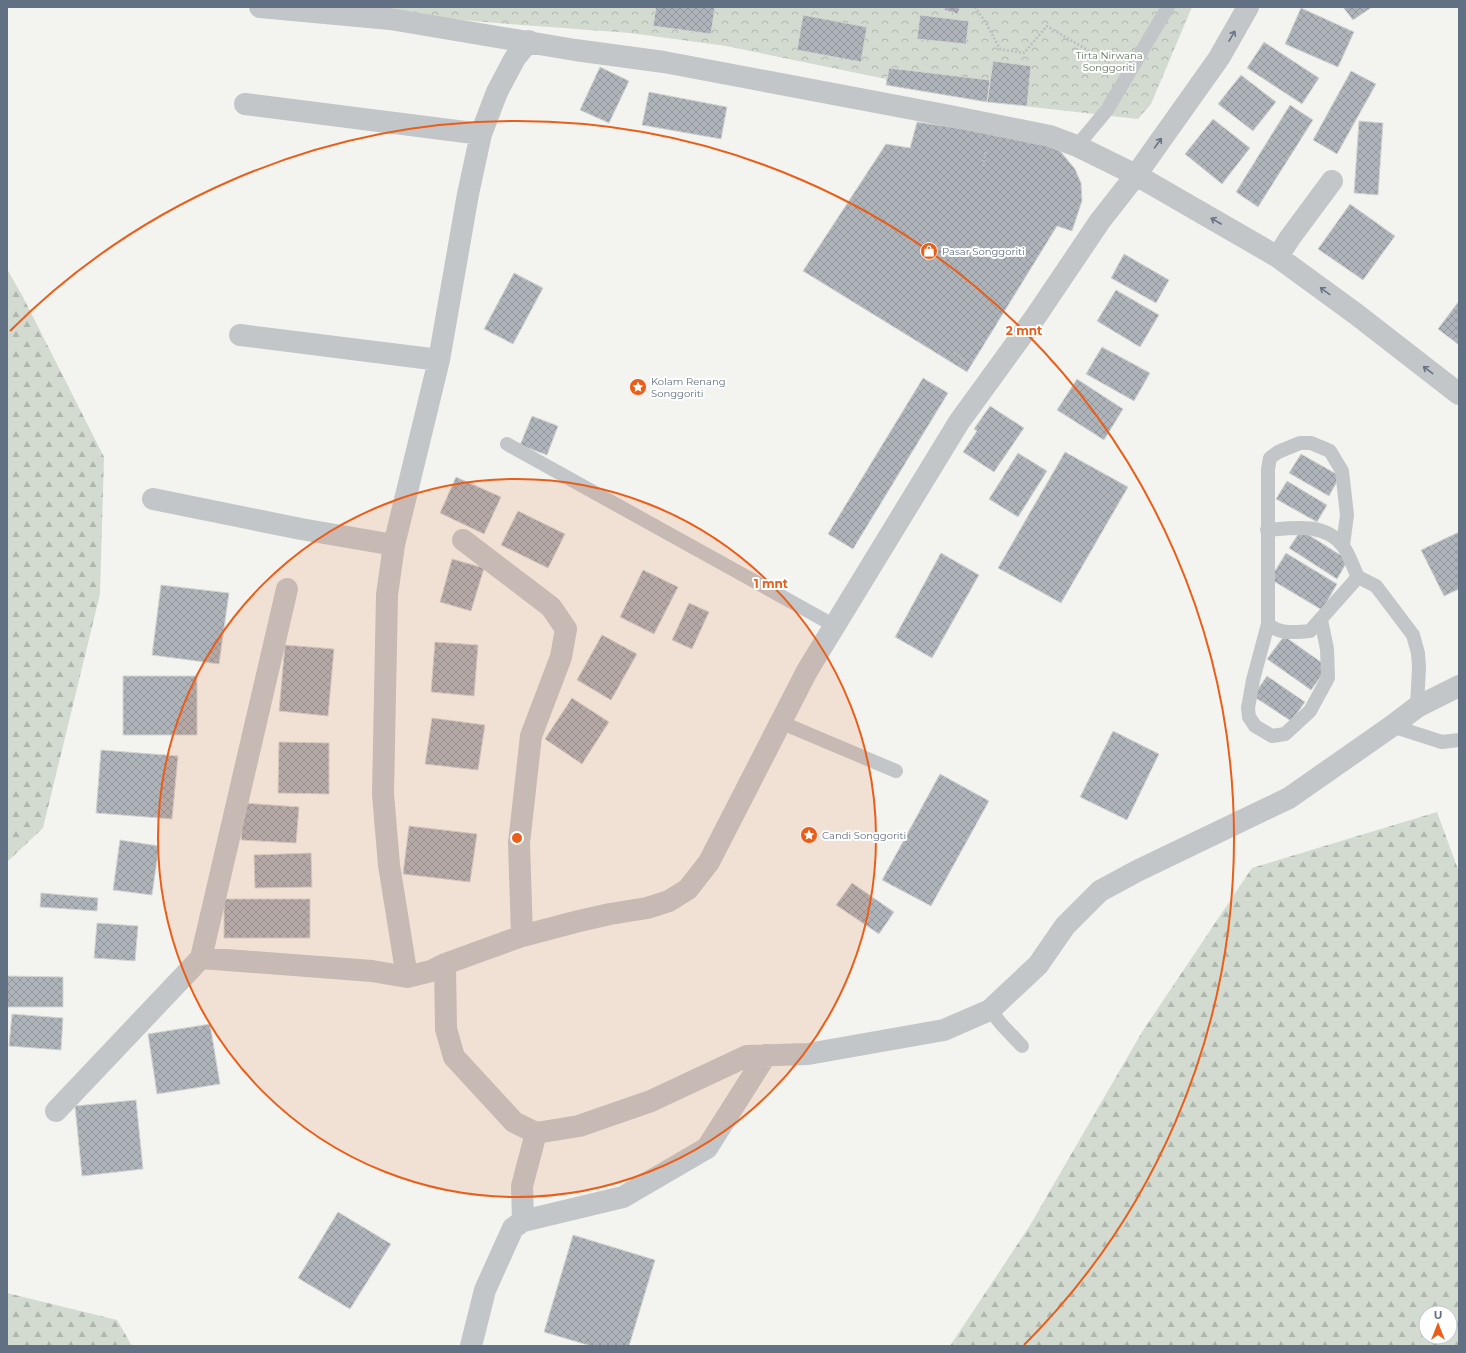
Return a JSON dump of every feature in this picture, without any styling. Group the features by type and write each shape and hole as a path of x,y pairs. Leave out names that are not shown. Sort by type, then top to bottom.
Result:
{"street":[{"path":"260,7 390,19 529,41 575,50 664,62 1050,136 1077,146 1136,175 1278,257 1356,314 1459,394"},
{"path":"201,958 372,971 407,977 431,971 445,964 522,936 610,914 647,908 669,901 688,890 709,862 806,671 959,422 1036,316 1100,221 1136,175 1219,58 1248,7"},
{"path":"407,977 389,865 383,794 387,596 394,545 439,360 468,194 481,134 501,85 515,58 529,41"},
{"path":"245,104 481,134"},
{"path":"1278,257 1288,238 1332,180"},
{"path":"240,335 439,360"},
{"path":"152,499 394,545"},
{"path":"463,540 551,607 566,629 561,657 531,736 519,843 522,936"},
{"path":"56,1111 201,958 287,588"},
{"path":"445,964 446,1029 454,1056 514,1122 536,1133 579,1126 651,1101 747,1056 808,1054 944,1030 990,1010 1038,965 1065,926 1100,891 1137,871 1288,798 1417,707 1459,686"},
{"path":"471,1346 485,1290 513,1228 523,1221 623,1197 707,1148 766,1055"},
{"path":"523,1221 522,1186 536,1133"}],"lane":[{"path":"1077,146 1107,110 1168,7"},
{"path":"1321,620 1327,649 1328,678 1310,711 1285,734 1272,736 1255,726 1249,717 1248,708 1253,680 1268,624 1267,530 1268,469 1270,458 1278,452 1300,443 1311,443 1330,451 1342,471 1347,515 1343,545"},
{"path":"507,444 835,626"},
{"path":"1267,530 1309,528 1328,532 1343,545 1358,577 1376,586 1413,635 1418,653 1419,667 1417,707"},
{"path":"1268,624 1274,630 1288,633 1310,631 1358,577"},
{"path":"780,722 896,771"},
{"path":"1392,726 1442,742 1459,740"},
{"path":"990,1010 1022,1046"}],"path":[{"path":"976,7 1000,49 1024,53 1047,26 1129,74"}],"green space":[{"name":"Tirta Nirwana Songgoriti","path":"360,7 1192,7 1151,104 1138,119 987,102 886,85 886,79 726,46 630,33 418,16"},
{"path":"7,269 23,297 104,457 100,594 43,828 7,862"},
{"path":"1437,812 1459,872 1459,1346 950,1346 1029,1227 1142,1032 1252,868"},
{"path":"7,1293 117,1320 132,1346 7,1346"}],"building":[{"path":"656,7 715,7 711,34 653,26"},
{"path":"945,7 960,7 958,14 944,10"},
{"path":"1343,7 1372,7 1353,20"},
{"path":"1301,8 1354,32 1338,67 1285,44"},
{"path":"803,15 867,27 861,62 797,50"},
{"path":"920,15 969,21 966,44 917,39"},
{"path":"1264,42 1319,78 1302,104 1247,68"},
{"path":"993,61 1031,66 1027,106 987,102"},
{"path":"600,67 629,81 609,123 580,110"},
{"path":"889,68 990,80 987,102 886,85"},
{"path":"1351,71 1376,84 1337,154 1313,140"},
{"path":"1241,75 1276,102 1253,131 1218,104"},
{"path":"649,92 727,107 721,139 642,125"},
{"path":"1290,105 1313,120 1258,207 1236,192"},
{"path":"1213,119 1250,148 1222,184 1185,154"},
{"path":"1359,121 1383,123 1378,195 1354,193"},
{"name":"Pasar Songgoriti","path":"917,122 1035,141 1060,151 1075,169 1081,183 1082,201 1072,231 1057,226 967,372 803,271 886,144 910,148"},
{"path":"1350,204 1395,236 1363,280 1318,249"},
{"path":"1124,254 1169,280 1156,303 1111,278"},
{"path":"514,273 543,288 513,344 484,329"},
{"path":"1116,290 1159,315 1140,347 1097,321"},
{"path":"1459,301 1459,345 1438,329"},
{"path":"1102,347 1150,373 1134,401 1086,374"},
{"path":"923,378 948,393 853,549 828,534"},
{"path":"1077,379 1123,409 1104,440 1057,410"},
{"path":"990,406 1024,428 994,472 963,452 977,431 974,429"},
{"path":"532,416 558,426 547,455 520,445"},
{"path":"1065,452 1128,487 1061,603 998,568"},
{"path":"1018,453 1047,471 1018,517 989,499"},
{"path":"1301,454 1340,476 1329,496 1289,473"},
{"path":"456,477 501,497 484,534 440,513"},
{"path":"1287,481 1327,505 1317,522 1276,499"},
{"path":"518,511 565,534 548,568 501,545"},
{"path":"1301,530 1348,560 1337,579 1289,548"},
{"path":"1459,532 1459,589 1444,596 1421,550"},
{"path":"941,553 979,575 932,658 895,637"},
{"path":"1286,553 1337,584 1322,610 1270,579"},
{"path":"452,559 484,568 471,611 440,602"},
{"path":"643,570 678,587 654,634 620,617"},
{"path":"161,585 229,593 219,664 152,655"},
{"path":"689,603 709,612 692,649 672,640"},
{"path":"602,635 637,654 611,700 577,680"},
{"path":"1284,636 1328,667 1311,690 1267,659"},
{"path":"435,642 478,645 474,696 431,692"},
{"path":"285,645 334,649 328,716 279,711"},
{"path":"123,676 197,676 197,735 123,735"},
{"path":"1267,676 1305,702 1291,721 1253,696"},
{"path":"572,698 609,722 582,764 545,739"},
{"path":"432,718 485,725 478,770 425,764"},
{"path":"1113,731 1159,754 1127,820 1080,797"},
{"path":"279,742 329,743 329,794 278,793"},
{"path":"101,750 178,756 172,819 96,813"},
{"path":"940,774 989,801 931,906 882,880"},
{"path":"244,803 299,807 296,843 241,840"},
{"path":"409,826 477,834 470,882 403,874"},
{"path":"120,840 159,846 152,895 113,890"},
{"path":"311,853 312,887 255,888 254,855"},
{"path":"852,883 894,912 879,934 836,905"},
{"path":"41,893 98,898 97,911 40,907"},
{"path":"224,899 310,899 310,938 224,938"},
{"path":"97,923 138,926 135,961 94,958"},
{"path":"7,976 63,977 63,1007 7,1007"},
{"path":"12,1014 63,1018 61,1050 9,1046"},
{"path":"210,1024 220,1084 157,1094 148,1034"},
{"path":"136,1100 143,1169 82,1176 75,1106"},
{"path":"338,1212 391,1244 350,1309 298,1278"},
{"path":"573,1235 655,1260 629,1346 591,1346 544,1332"}],"place":[{"name":"Pasar Songgoriti","path":"929,251"},
{"name":"Kolam Renang Songgoriti","path":"638,387"},
{"name":"Candi Songgoriti","path":"809,835"}]}
